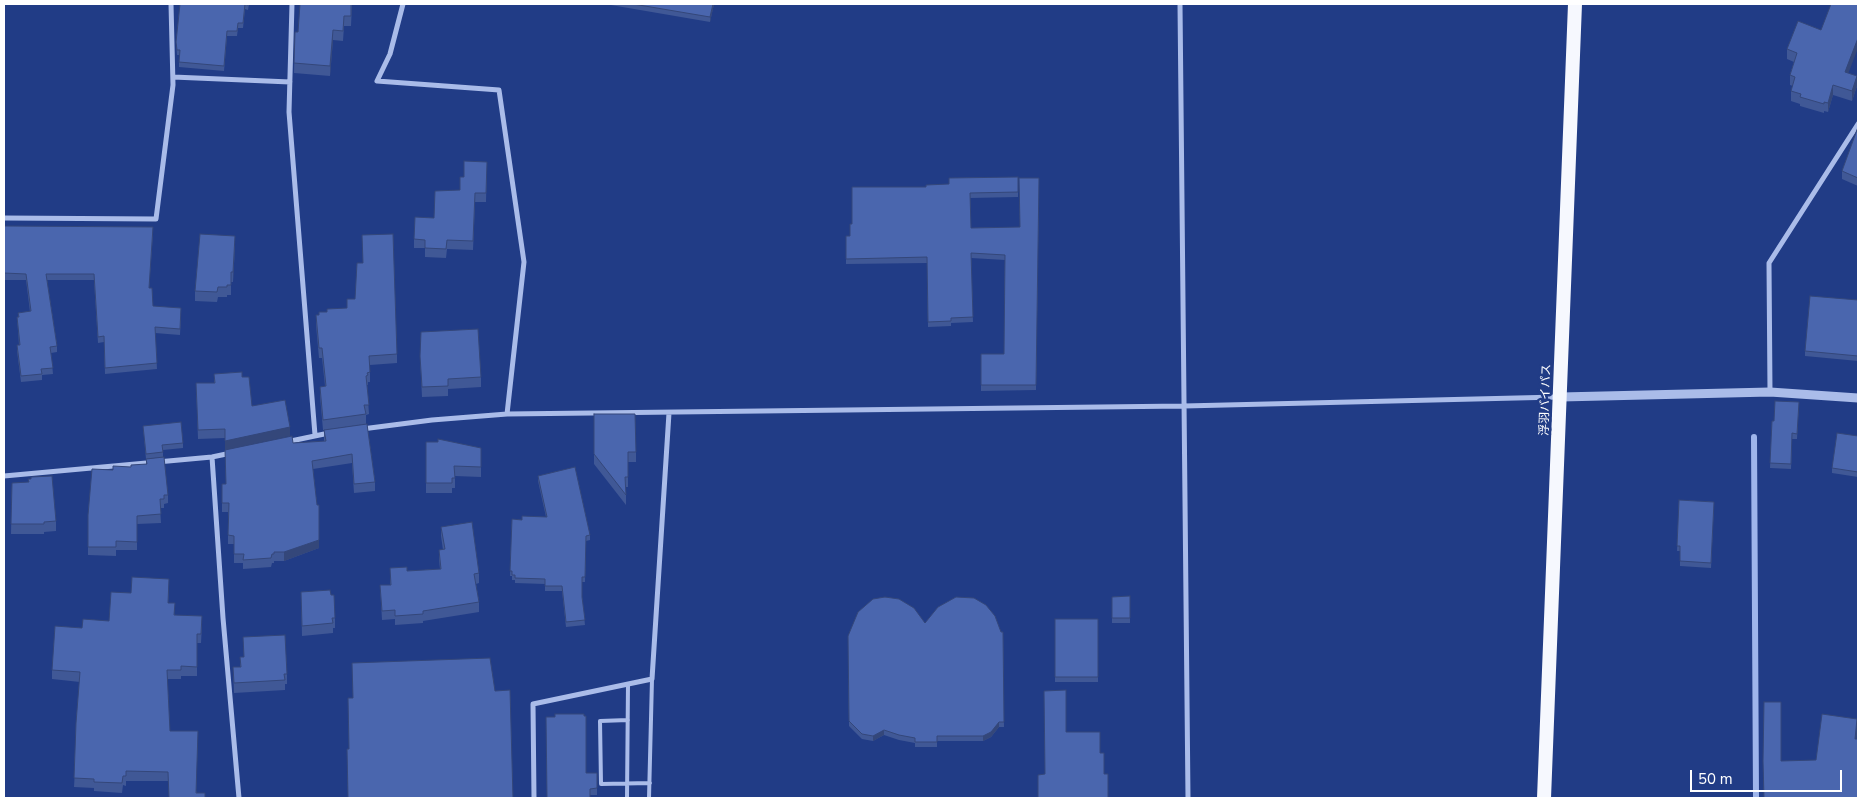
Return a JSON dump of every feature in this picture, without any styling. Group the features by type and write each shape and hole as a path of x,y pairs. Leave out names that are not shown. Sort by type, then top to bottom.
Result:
{"highway":[{"name":"浮羽バイパス","path":"1544,798 1575,4"}],"street":[{"path":"4,218 156,219 172,77 171,4"},
{"path":"292,4 289,112 314,435"},
{"path":"403,4 390,54 376,81 498,90 524,262 507,414"},
{"path":"1180,4 1188,798"},
{"path":"172,77 290,82"},
{"path":"1770,392 1769,263 1858,124"},
{"path":"354,430 432,420 507,414 1184,406 1770,392 1858,398"},
{"path":"534,798 533,704 652,679 669,413"},
{"path":"277,443 334,433"},
{"path":"4,476 212,457 240,451"},
{"path":"212,457 222,618 239,798"}],"lane":[{"path":"649,798 652,679"},
{"path":"627,798 628,684"},
{"path":"628,720 600,721 601,784 650,783"}],"building":[{"path":"180,4 245,4 243,23 238,23 237,31 227,31 224,66 179,62 180,50 177,50 176,42"},
{"path":"300,4 351,4 351,16 344,16 343,31 333,30 330,66 294,63 295,32 298,32"},
{"path":"633,4 713,4 710,17"},
{"path":"1831,4 1858,4 1858,38 1845,72 1857,76 1852,91 1833,85 1828,103 1824,102 1824,104 1800,97 1801,94 1791,91 1795,77 1790,75 1797,53 1787,49 1798,21 1821,30"},
{"path":"1858,127 1858,178 1842,171"},
{"path":"464,161 487,162 486,193 475,193 473,241 447,240 446,249 425,248 425,240 414,239 415,217 434,218 435,191 460,190 460,177 464,177"},
{"path":"1018,177 1018,192 970,193 971,228 1020,227 1019,178 1039,178 1036,385 981,385 981,354 1004,354 1005,255 971,253 973,317 951,318 951,321 928,322 927,257 846,259 846,236 850,236 850,224 852,224 852,187 926,187 926,185 949,184 949,178"},
{"path":"4,226 153,227 149,288 152,288 153,306 181,308 180,329 155,327 157,363 105,368 104,336 98,337 94,274 46,274 57,346 50,347 53,368 41,369 42,374 21,376 17,345 20,345 17,317 19,317 18,313 31,311 26,274 4,273"},
{"path":"200,234 235,236 231,285 218,287 217,292 195,291"},
{"path":"393,234 397,354 369,356 370,372 366,376 369,405 364,405 366,414 323,420 320,387 326,386 322,348 319,348 316,315 319,315 319,312 327,312 327,309 347,308 347,299 355,299 357,263 363,263 362,235"},
{"path":"1810,296 1858,300 1858,356 1805,351"},
{"path":"478,329 481,377 448,379 448,386 422,387 421,332"},
{"path":"242,372 242,377 249,377 252,406 285,400 290,427 225,441 225,429 198,430 196,383 215,383 214,374"},
{"path":"1775,401 1799,402 1797,434 1792,433 1791,464 1770,463"},
{"path":"594,414 635,414 636,452 628,452 628,477 625,477 626,495 594,454"},
{"path":"181,422 183,443 162,445 163,452 146,454 143,426"},
{"path":"367,424 375,482 354,484 352,454 312,461 317,505 319,505 319,540 284,552 274,552 271,558 243,560 244,554 234,554 234,536 228,535 229,503 222,503 222,484 226,484 225,450 292,436 293,443 326,441 324,430"},
{"path":"1837,433 1858,436 1858,472 1832,468"},
{"path":"438,439 481,448 481,467 454,466 455,478 452,478 452,483 426,483 426,442 438,442"},
{"path":"164,457 168,495 164,495 164,499 160,499 161,514 137,516 137,542 116,541 116,547 88,547 88,515 92,469 113,470 113,466 131,467 131,465 147,464 146,459"},
{"path":"575,467 590,535 586,536 585,577 582,577 585,620 566,622 562,586 545,586 545,579 515,578 515,575 512,575 512,571 510,571 512,519 522,520 522,516 547,517 538,476"},
{"path":"52,476 56,521 44,522 44,524 11,524 12,483 29,482 28,479 31,479 31,477"},
{"path":"1679,500 1714,502 1711,563 1680,561 1680,546 1677,546"},
{"path":"472,522 479,573 474,574 479,602 423,611 423,614 395,616 395,610 382,611 380,585 391,585 390,568 407,567 407,571 441,569 439,550 445,549 441,527"},
{"path":"132,577 169,579 168,603 175,603 174,615 202,616 201,634 197,634 197,667 181,666 181,670 167,670 170,731 198,731 196,793 205,793 205,798 169,798 168,772 126,771 126,776 123,776 122,783 94,782 94,779 74,778 80,672 52,670 55,626 82,628 83,619 109,621 111,592 131,593"},
{"path":"330,590 331,595 334,595 335,618 332,618 333,623 302,626 301,592"},
{"path":"1130,596 1130,618 1112,618 1112,597"},
{"path":"885,597 899,599 914,608 925,623 938,607 956,597 974,598 986,605 995,616 1001,632 1003,632 1004,722 999,722 991,732 983,736 937,736 937,742 915,742 915,738 884,730 873,736 862,734 849,721 848,636 858,612 873,599"},
{"path":"1055,619 1098,619 1098,677 1055,677"},
{"path":"285,635 287,674 284,674 285,680 234,683 233,667 241,667 240,657 244,657 243,637"},
{"path":"490,658 495,691 510,690 513,798 348,798 348,698 353,698 352,663"},
{"path":"1066,690 1066,732 1100,732 1100,753 1104,753 1104,774 1108,774 1108,798 1038,798 1038,775 1045,774 1044,691"},
{"path":"1764,702 1781,702 1781,761 1816,760 1822,714 1857,719 1855,739 1858,739 1858,798 1764,798"},
{"path":"555,714 584,714 586,716 586,773 597,773 597,788 590,789 590,798 547,798 546,717 555,717"}],"waterway":[{"path":"1754,437 1756,798"}]}
